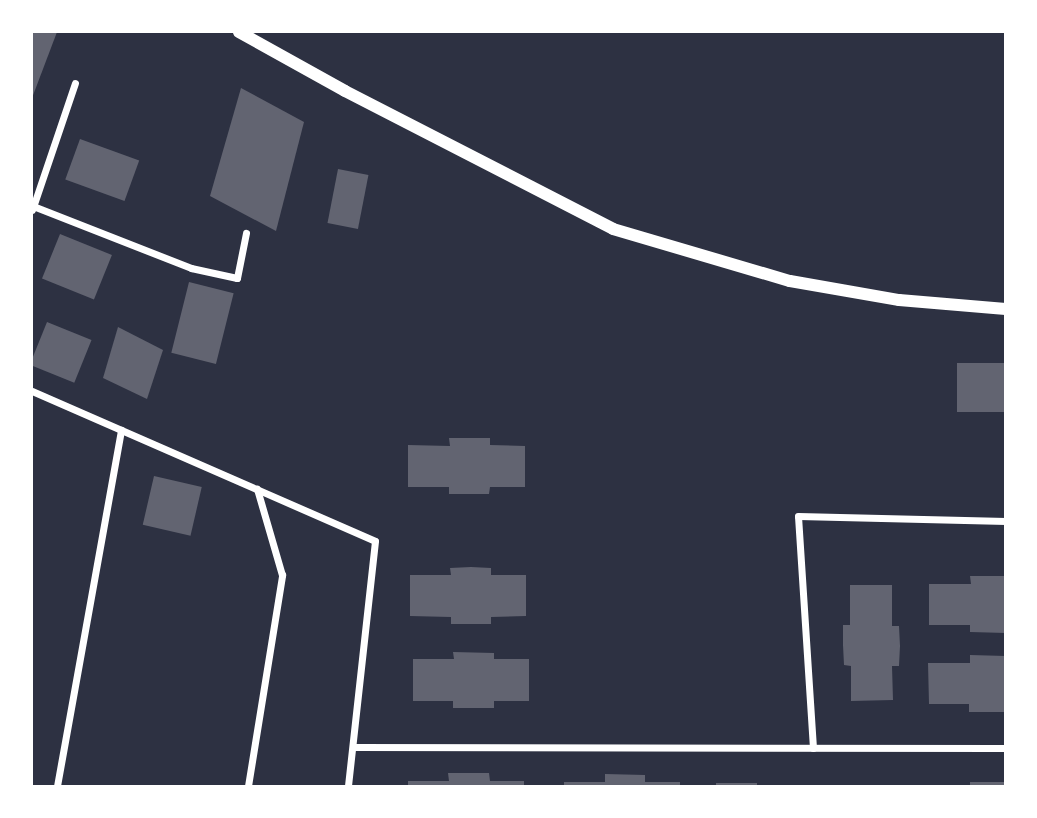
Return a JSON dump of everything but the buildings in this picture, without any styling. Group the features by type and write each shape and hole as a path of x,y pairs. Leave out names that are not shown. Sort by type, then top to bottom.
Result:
{"street":[{"path":"239,32 345,91 612,229 790,281 899,300 1006,309"},
{"path":"75,83 32,209 191,268 237,278 246,233"},
{"path":"32,391 375,541 348,786"},
{"path":"57,786 121,430"},
{"path":"248,786 282,575 257,489"},
{"path":"813,748 798,516 1006,521"},
{"path":"353,747 1006,748"}]}
